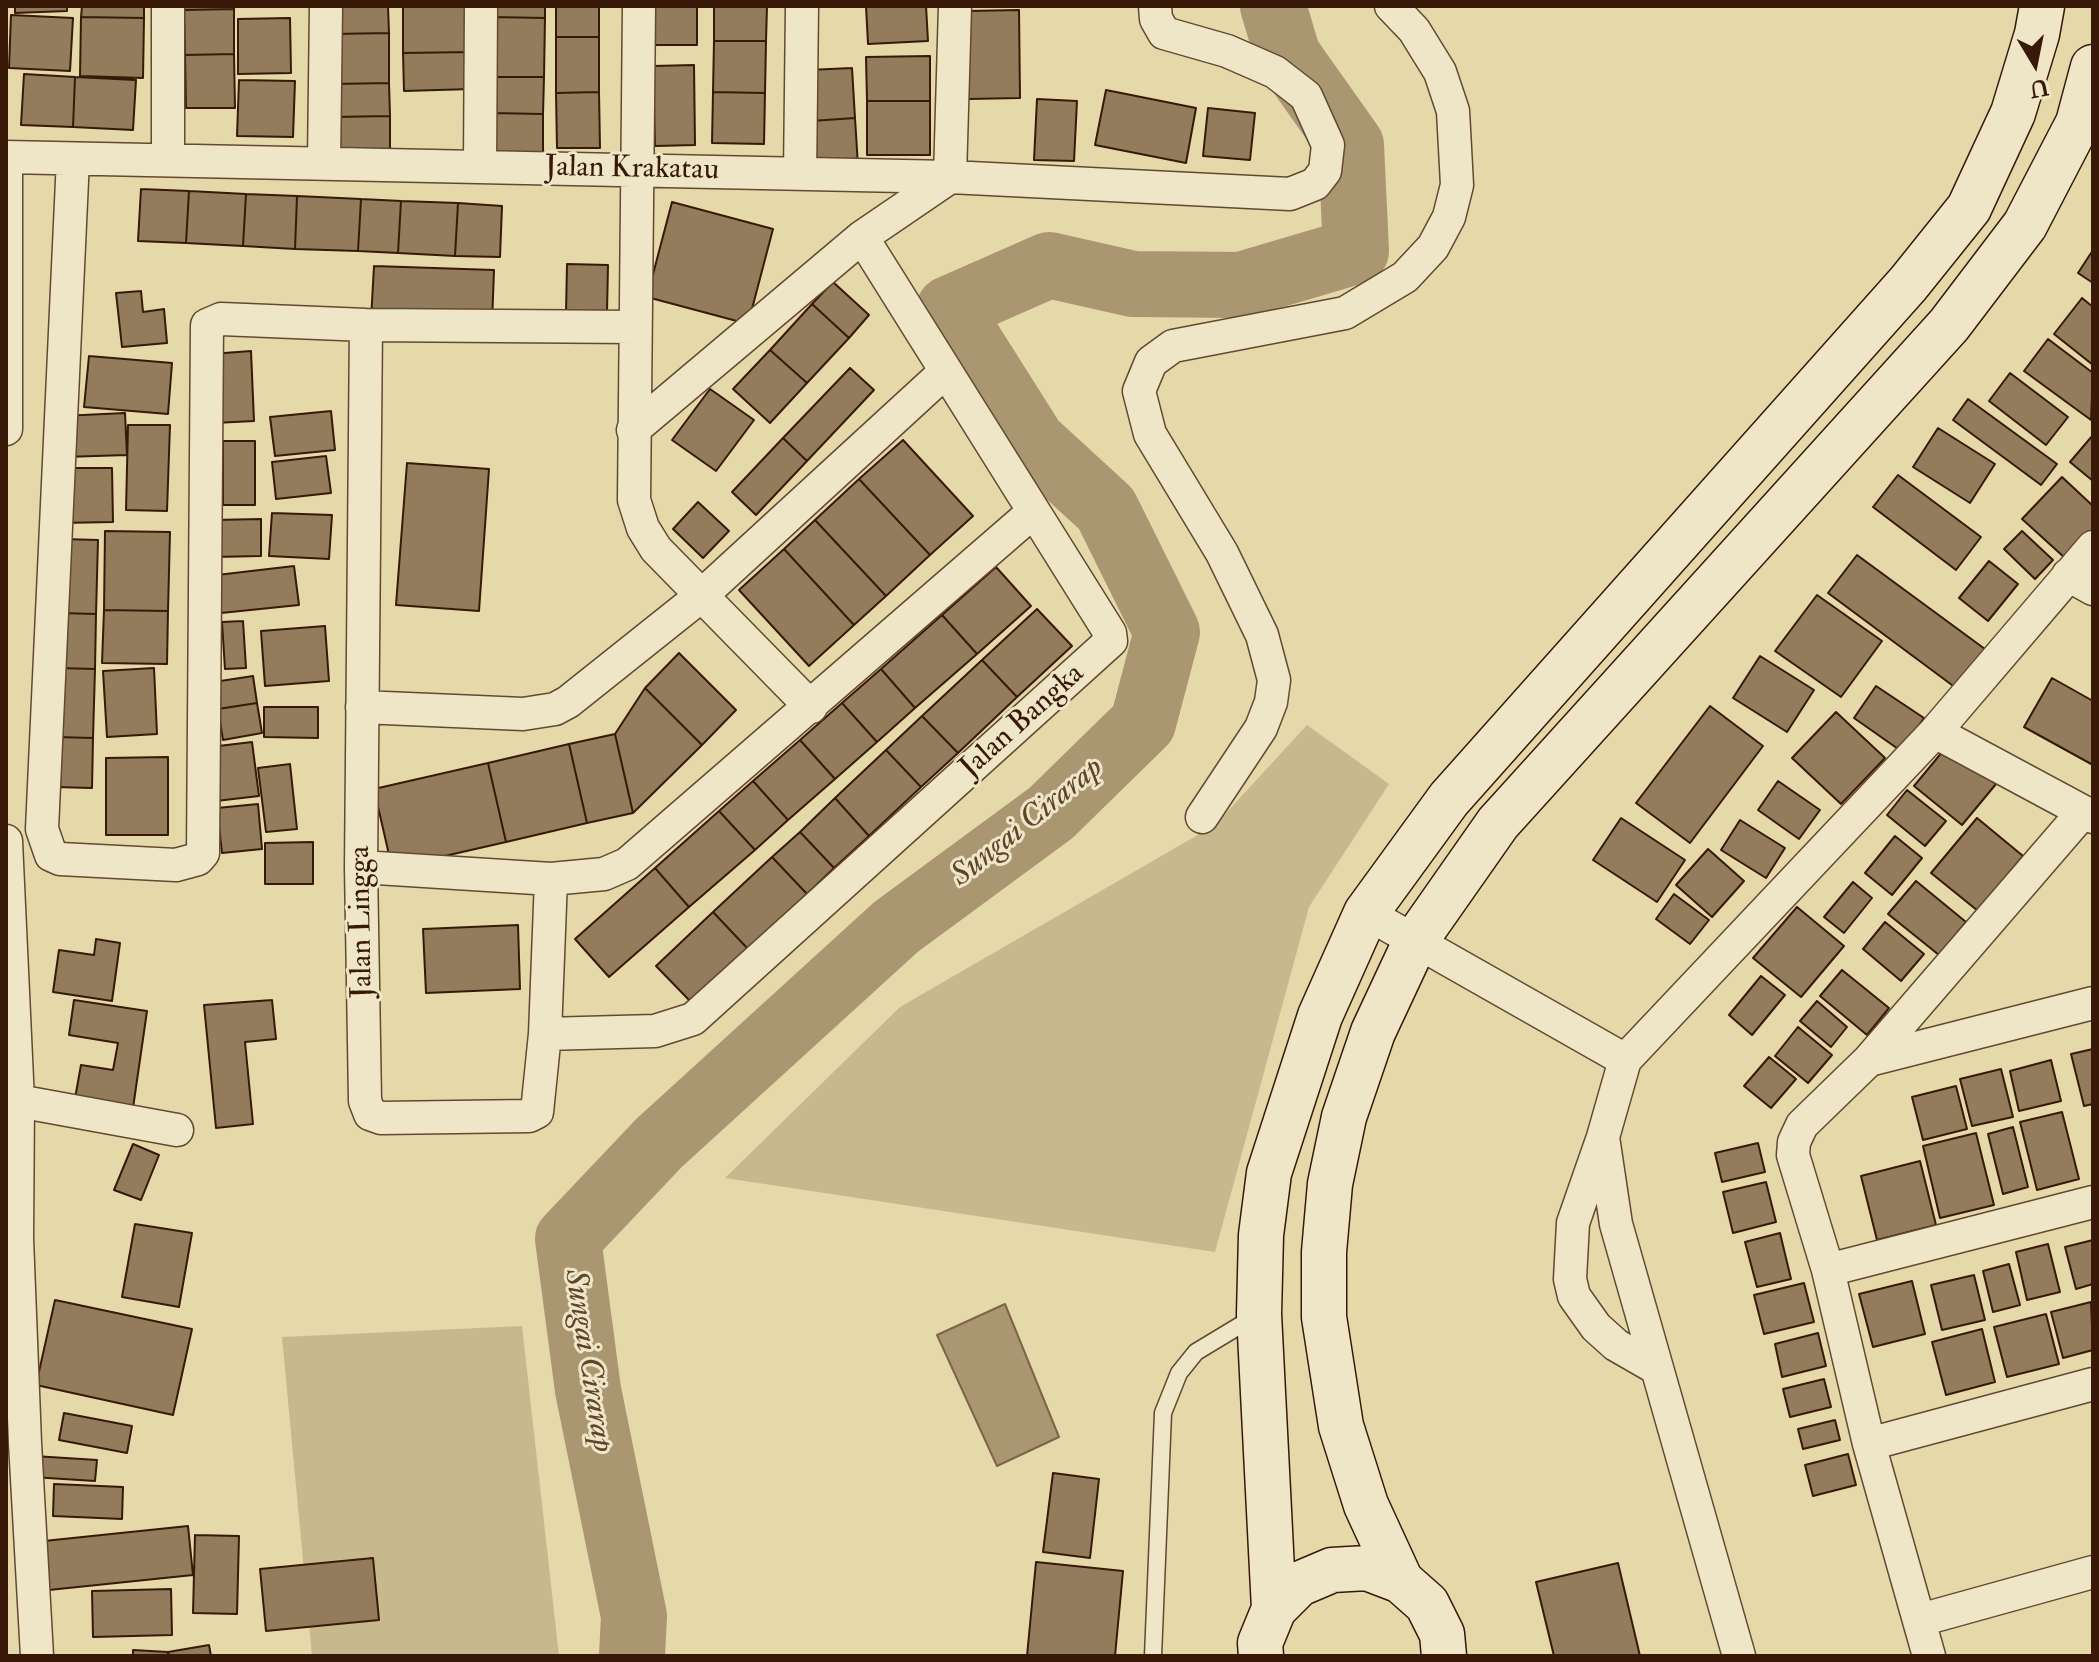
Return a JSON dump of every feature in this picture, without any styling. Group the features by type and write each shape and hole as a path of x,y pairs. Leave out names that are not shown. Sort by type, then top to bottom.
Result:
{"street":[{"path":"168,6 168,158"},
{"path":"324,162 326,6"},
{"path":"480,166 481,6"},
{"path":"639,6 634,500 643,528 656,549 811,707"},
{"path":"800,174 802,6"},
{"path":"633,430 862,237 950,177 955,6"},
{"name":"Jalan Krakatau","path":"6,157 168,158 950,177 1290,194 1321,179 1327,164 1328,145 1306,96 1275,72 1227,51 1164,33 1156,19 1155,6"},
{"path":"1202,817 1261,728 1274,680 1262,635 1222,553 1150,434 1139,391 1151,362 1173,346 1345,313 1405,277 1433,247 1449,217 1457,185 1453,111 1440,72 1414,30 1391,6"},
{"path":"1274,1609 1270,1468 1259,1314 1261,1235 1269,1173 1320,1016 1366,913 1449,799 1908,284 1969,208 2013,113 2037,34 2042,6"},
{"path":"1401,1581 1366,1505 1341,1426 1324,1317 1324,1252 1330,1184 1344,1117 1373,1032 1416,940 1498,823 1949,325 2025,225 2078,123 2093,67"},
{"path":"73,159 42,829 51,855 60,859 176,865 198,859 203,853 207,325 221,319 366,325 635,327"},
{"path":"6,171 6,429"},
{"name":"Jalan Bangka","path":"545,1034 655,1031 693,1019 1109,645 1110,633 1032,513 862,237"},
{"name":"Jalan Lingga","path":"366,325 361,867 365,1101 370,1114 381,1118 533,1115 539,1105 545,1034 551,879"},
{"path":"362,707 523,714 555,709 581,692 701,596 945,372"},
{"path":"361,867 551,879 604,874 627,864 1032,513"},
{"path":"1656,1368 1616,1345 1596,1327 1574,1296 1570,1279 1573,1223 1603,1137 1625,1060 2080,582 2093,547"},
{"path":"1929,1656 1869,1444 1828,1270 1793,1155 1794,1142 1802,1125 1869,1060 2088,814 1935,732"},
{"path":"6,841 18,1101 12,1238 18,1528 37,1656"},
{"path":"1366,913 1625,1060"},
{"path":"1869,1060 2093,1003"},
{"path":"18,1101 177,1130"},
{"path":"1603,1137 1616,1224 1739,1656"},
{"path":"1828,1270 2093,1202"},
{"path":"1869,1444 2093,1384"},
{"path":"1261,1656 1260,1643 1274,1609 1299,1584 1332,1570 1367,1568 1401,1581 1427,1604 1442,1634 1444,1656"},
{"path":"1920,1620 2093,1572"}],"lane":[{"path":"1153,1656 1163,1413 1179,1373 1196,1352 1259,1314"}],"shaded area":[{"path":"1307,725 1389,784 1309,907 1215,1252 725,1178 900,1007 1215,825"},
{"path":"1005,1304 1059,1437 997,1466 937,1335"},
{"path":"522,1326 559,1656 312,1656 282,1337"}],"building":[{"path":"15,6 67,6 67,11 15,13"},
{"path":"82,6 144,6 144,18 81,17"},
{"path":"184,6 234,6 234,9 184,10"},
{"path":"332,6 388,6 389,33 333,34"},
{"path":"403,6 470,6 471,52 403,53"},
{"path":"493,6 545,6 545,18 493,17"},
{"path":"556,6 599,6 599,37 556,37"},
{"path":"655,6 697,6 697,45 655,45"},
{"path":"714,6 767,6 766,41 714,41"},
{"path":"866,6 926,6 928,41 868,44"},
{"path":"234,9 234,54 185,55 184,10"},
{"path":"1019,10 1020,98 968,99 967,11"},
{"path":"11,15 73,18 70,71 9,68"},
{"path":"81,17 144,18 143,78 80,76"},
{"path":"493,17 545,18 544,77 492,77"},
{"path":"290,18 291,73 238,74 238,19"},
{"path":"389,33 389,83 334,84 333,34"},
{"path":"556,37 599,37 599,92 556,93"},
{"path":"714,41 766,41 765,93 713,92"},
{"path":"471,52 472,89 404,91 403,53"},
{"path":"234,54 235,108 186,108 185,55"},
{"path":"930,56 930,101 867,101 866,57"},
{"path":"694,65 695,145 655,146 653,66"},
{"path":"852,68 855,118 811,121 808,70"},
{"path":"24,74 75,77 73,127 21,125"},
{"path":"75,77 136,80 133,130 73,127"},
{"path":"492,77 544,77 543,114 491,113"},
{"path":"239,80 295,81 293,137 237,136"},
{"path":"389,83 390,116 334,117 334,84"},
{"path":"1106,90 1196,108 1186,163 1095,145"},
{"path":"599,92 600,148 557,148 556,93"},
{"path":"713,92 765,93 764,144 712,143"},
{"path":"1037,99 1077,101 1074,161 1034,160"},
{"path":"867,101 930,101 930,155 867,155"},
{"path":"1208,108 1255,113 1250,160 1203,156"},
{"path":"491,113 543,114 543,157 490,156"},
{"path":"390,116 390,151 335,152 334,117"},
{"path":"855,118 858,166 814,168 811,121"},
{"path":"141,189 189,191 186,243 138,241"},
{"path":"189,191 246,194 243,246 186,243"},
{"path":"246,194 297,196 295,249 243,246"},
{"path":"297,196 361,199 358,251 295,249"},
{"path":"361,199 401,201 398,253 358,251"},
{"path":"401,201 458,203 455,256 398,253"},
{"path":"672,202 773,229 748,324 647,297"},
{"path":"458,203 502,206 500,257 455,256"},
{"path":"2093,250 2093,283 2078,273"},
{"path":"567,264 608,265 607,313 566,313"},
{"path":"374,266 494,270 492,324 371,320"},
{"path":"833,282 869,315 849,338 812,304"},
{"path":"141,291 143,312 164,309 167,343 122,347 116,293"},
{"path":"2082,298 2093,307 2093,365 2054,334"},
{"path":"812,304 849,338 807,383 770,350"},
{"path":"2048,339 2093,373 2091,420 2024,371"},
{"path":"770,350 807,383 770,423 733,389"},
{"path":"251,351 254,421 214,423 211,354"},
{"path":"89,356 172,363 168,414 84,407"},
{"path":"850,368 874,390 807,461 783,438"},
{"path":"2010,373 2068,417 2046,445 1989,401"},
{"path":"710,389 754,420 716,471 672,440"},
{"path":"1968,399 2057,464 2041,485 1953,420"},
{"path":"331,411 335,450 275,456 270,417"},
{"path":"125,413 127,455 64,457 62,416"},
{"path":"128,425 170,425 167,511 126,510"},
{"path":"1938,428 1995,464 1970,503 1913,467"},
{"path":"2093,435 2093,481 2070,462"},
{"path":"783,438 807,461 756,515 732,492"},
{"path":"903,440 973,516 930,555 859,479"},
{"path":"223,441 255,441 255,505 223,505"},
{"path":"326,456 331,493 276,499 272,462"},
{"path":"407,463 489,469 479,611 396,605"},
{"path":"60,468 112,468 113,522 60,523"},
{"path":"1898,475 1981,537 1956,570 1873,507"},
{"path":"2062,477 2093,506 2093,529 2065,558 2022,519"},
{"path":"859,479 930,555 886,596 815,520"},
{"path":"698,502 729,531 703,558 673,529"},
{"path":"272,513 332,515 329,559 269,556"},
{"path":"261,519 261,556 214,557 214,520"},
{"path":"815,520 886,596 854,625 784,549"},
{"path":"105,531 170,532 168,611 104,610"},
{"path":"2022,531 2053,560 2035,579 2004,549"},
{"path":"62,539 98,540 96,614 59,613"},
{"path":"784,549 854,625 809,666 739,590"},
{"path":"1857,555 1989,652 1960,691 1828,593"},
{"path":"1989,561 2018,584 1988,621 1959,598"},
{"path":"294,566 299,605 221,613 217,575"},
{"path":"996,567 1031,606 977,654 942,615"},
{"path":"1817,595 1882,641 1841,697 1775,651"},
{"path":"1037,609 1072,646 1017,697 982,660"},
{"path":"104,610 168,611 167,664 102,663"},
{"path":"59,613 96,614 95,669 58,668"},
{"path":"942,615 977,654 915,708 881,669"},
{"path":"243,621 246,668 225,669 222,622"},
{"path":"325,626 329,681 265,686 261,631"},
{"path":"679,653 736,710 702,745 645,688"},
{"path":"1760,656 1814,690 1787,732 1733,698"},
{"path":"982,660 1017,697 958,753 922,716"},
{"path":"58,668 95,669 93,738 56,737"},
{"path":"154,668 157,734 107,737 103,671"},
{"path":"881,669 915,708 877,742 842,703"},
{"path":"253,676 257,703 218,709 214,682"},
{"path":"2052,678 2093,701 2093,765 2024,727"},
{"path":"1876,686 1924,718 1901,751 1854,718"},
{"path":"645,688 702,745 633,813 615,734"},
{"path":"257,703 262,733 223,740 218,709"},
{"path":"842,703 877,742 835,779 800,740"},
{"path":"1710,706 1763,746 1690,843 1636,803"},
{"path":"264,707 318,707 318,738 264,737"},
{"path":"1836,712 1885,758 1841,804 1792,758"},
{"path":"922,716 958,753 921,787 886,750"},
{"path":"615,734 633,813 587,823 569,744"},
{"path":"56,737 93,738 92,788 54,787"},
{"path":"800,740 835,779 788,820 753,781"},
{"path":"252,742 259,796 216,801 210,747"},
{"path":"569,744 587,823 506,842 488,763"},
{"path":"1948,745 1996,784 1962,825 1914,786"},
{"path":"886,750 921,787 869,836 835,798"},
{"path":"168,757 168,835 106,835 106,758"},
{"path":"488,763 506,842 392,868 374,789"},
{"path":"290,764 297,829 266,832 258,768"},
{"path":"753,781 788,820 755,850 719,811"},
{"path":"1778,781 1820,810 1799,839 1758,810"},
{"path":"1907,790 1946,821 1925,846 1887,815"},
{"path":"835,798 869,836 834,868 800,832"},
{"path":"258,804 262,849 222,853 217,808"},
{"path":"719,811 755,850 689,907 655,868"},
{"path":"1621,818 1685,860 1657,902 1593,860"},
{"path":"1977,818 2023,856 1978,911 1931,873"},
{"path":"1740,820 1785,848 1766,878 1721,850"},
{"path":"800,832 834,868 807,894 772,857"},
{"path":"1895,836 1922,858 1892,895 1865,873"},
{"path":"313,842 313,884 265,884 265,843"},
{"path":"1708,849 1744,881 1712,917 1676,885"},
{"path":"772,857 807,894 748,949 713,912"},
{"path":"655,868 689,907 609,977 575,939"},
{"path":"1916,881 1966,922 1939,955 1888,914"},
{"path":"1853,882 1872,898 1844,933 1824,917"},
{"path":"1674,894 1709,920 1690,944 1656,919"},
{"path":"1797,907 1844,946 1801,997 1753,958"},
{"path":"713,912 748,949 691,1002 656,966"},
{"path":"1885,922 1924,954 1901,981 1863,949"},
{"path":"518,925 520,989 426,993 423,929"},
{"path":"96,939 120,943 112,1001 53,992 59,950 94,955"},
{"path":"1842,970 1889,1008 1867,1035 1820,996"},
{"path":"1761,976 1785,995 1752,1035 1729,1015"},
{"path":"74,1000 147,1011 132,1115 74,1104 81,1065 113,1070 118,1043 69,1035"},
{"path":"272,1000 276,1039 245,1042 253,1124 216,1128 204,1005"},
{"path":"1817,1001 1847,1027 1831,1047 1800,1021"},
{"path":"1798,1027 1832,1055 1808,1083 1775,1056"},
{"path":"2093,1049 2093,1104 2084,1106 2071,1054"},
{"path":"1769,1057 1796,1079 1771,1108 1744,1086"},
{"path":"2051,1060 2061,1101 2019,1111 2010,1071"},
{"path":"2001,1069 2013,1117 1972,1126 1960,1079"},
{"path":"1956,1086 1967,1129 1923,1140 1912,1097"},
{"path":"2062,1112 2079,1179 2037,1190 2020,1122"},
{"path":"2013,1127 2028,1187 2003,1194 1988,1134"},
{"path":"1976,1133 1994,1205 1940,1218 1923,1146"},
{"path":"1758,1143 1765,1172 1722,1182 1715,1153"},
{"path":"133,1144 159,1155 141,1200 114,1190"},
{"path":"1920,1161 1936,1225 1877,1240 1861,1176"},
{"path":"1766,1182 1776,1222 1733,1233 1723,1192"},
{"path":"135,1224 192,1233 179,1307 122,1297"},
{"path":"1780,1233 1791,1279 1757,1287 1745,1242"},
{"path":"2093,1240 2093,1284 2076,1289 2065,1247"},
{"path":"2048,1244 2060,1292 2027,1300 2016,1252"},
{"path":"2009,1264 2020,1305 1993,1312 1983,1271"},
{"path":"1974,1275 1985,1320 1942,1330 1931,1285"},
{"path":"1912,1281 1925,1334 1873,1347 1859,1294"},
{"path":"1804,1283 1814,1322 1764,1334 1754,1295"},
{"path":"55,1300 192,1329 173,1415 36,1385"},
{"path":"2091,1302 2093,1350 2063,1358 2051,1312"},
{"path":"2046,1314 2059,1364 2007,1377 1994,1327"},
{"path":"1982,1329 1995,1382 1946,1395 1932,1342"},
{"path":"1818,1333 1826,1366 1782,1377 1775,1344"},
{"path":"1824,1379 1831,1407 1790,1417 1783,1389"},
{"path":"64,1413 132,1426 127,1453 59,1440"},
{"path":"1835,1420 1840,1440 1803,1449 1798,1429"},
{"path":"1848,1454 1856,1485 1813,1496 1805,1465"},
{"path":"34,1456 97,1460 95,1481 32,1477"},
{"path":"1053,1473 1099,1479 1090,1558 1043,1552"},
{"path":"54,1484 123,1487 122,1519 53,1516"},
{"path":"188,1526 193,1575 49,1590 44,1541"},
{"path":"195,1535 239,1536 237,1614 193,1613"},
{"path":"373,1558 379,1620 266,1631 260,1569"},
{"path":"1036,1562 1123,1571 1115,1656 1027,1656"},
{"path":"1618,1563 1640,1656 1554,1656 1536,1582"},
{"path":"171,1589 172,1635 93,1637 92,1591"},
{"path":"209,1645 211,1656 169,1656 168,1652"},
{"path":"133,1650 168,1652 168,1656 133,1656"}],"waterway":[{"name":"Sungai Cirarap","path":"632,1656 634,1616 588,1390 568,1239 659,1143 896,927 1051,813 1143,723 1167,632 1106,509 1033,442 949,309 1049,265 1133,284 1241,285 1356,251 1351,145 1288,56 1273,6"}]}
